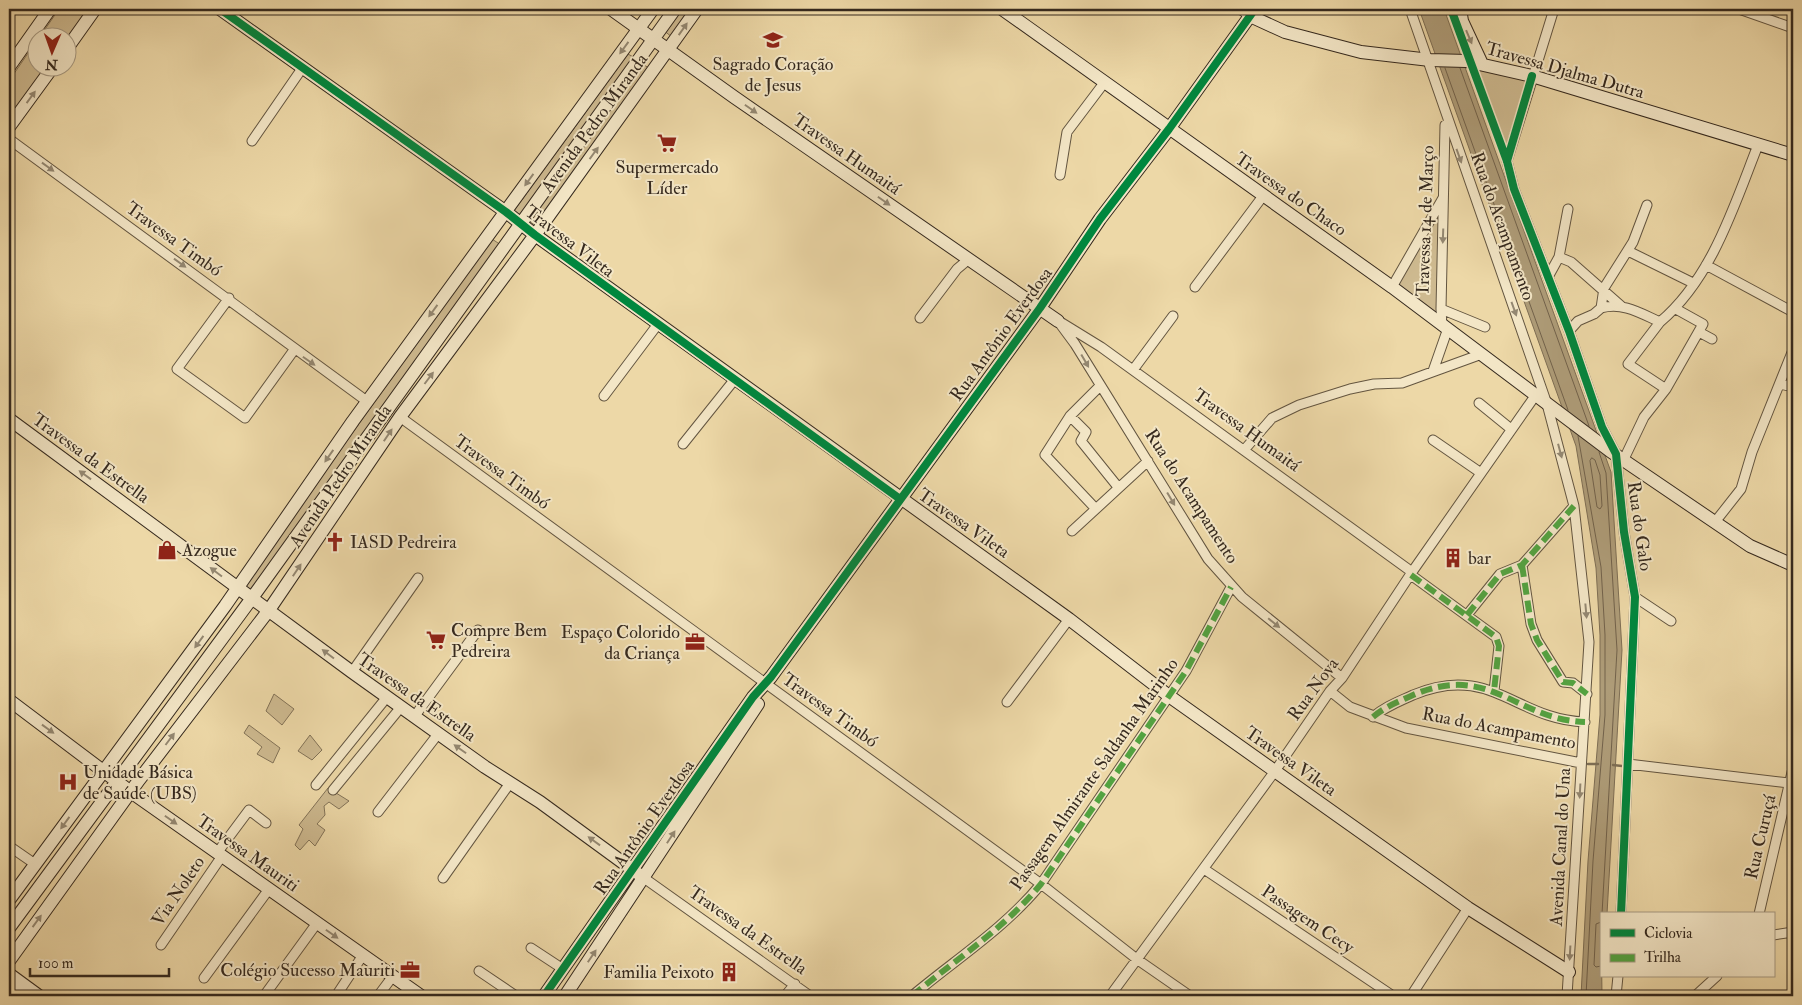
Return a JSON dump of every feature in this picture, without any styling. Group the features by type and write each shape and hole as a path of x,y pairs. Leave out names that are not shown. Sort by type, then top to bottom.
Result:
{"street":[{"path":"9,67 50,9"},
{"path":"78,33 95,9"},
{"name":"Travessa Vileta","path":"220,9 506,212 734,379 1069,619 1169,696 1468,908 1569,972"},
{"name":"Travessa Humaitá","path":"611,9 653,37 734,97 1040,308"},
{"name":"Avenida Pedro Miranda","path":"9,900 237,588 368,402 653,9"},
{"name":"Avenida Pedro Miranda","path":"9,928 116,780 252,598 653,37 675,9"},
{"name":"Avenida Pedro Miranda","path":"9,961 131,792 269,610 400,417 535,235 697,9"},
{"name":"Travessa do Chaco","path":"1002,9 1104,84 1392,288 1479,355 1617,455 1750,546 1793,565"},
{"name":"Rua do Acampamento","path":"1410,9 1429,60 1446,117 1552,408"},
{"path":"1460,9 1462,20 1482,64"},
{"path":"1529,75 1548,9"},
{"path":"1529,75 1554,9"},
{"path":"1739,9 1793,28"},
{"name":"Travessa Djalma Dutra","path":"1248,11 1285,32 1328,45 1390,57 1466,61 1529,75 1793,155"},
{"name":"Rua Antônio Everdosa","path":"544,996 633,869 1040,308 1100,218 1169,129 1248,11"},
{"path":"252,141 303,67"},
{"name":"Rua do Galo","path":"1529,75 1507,161 1514,189 1569,331 1602,427 1617,455 1624,532 1635,597 1621,912"},
{"path":"9,127 45,78"},
{"path":"1060,175 1067,132 1104,84"},
{"name":"Travessa 14 de Março","path":"1445,328 1441,309 1446,117"},
{"name":"Travessa Timbó","path":"9,139 228,298 294,350 368,402"},
{"path":"1666,389 1628,364 1647,336 1676,309 1706,265 1722,235 1758,145"},
{"path":"1195,287 1263,196"},
{"path":"1392,288 1444,196"},
{"path":"1601,308 1604,288 1628,251 1647,205"},
{"path":"1548,278 1559,257 1568,208"},
{"path":"1628,251 1693,283"},
{"path":"1559,257 1571,262 1604,288 1621,306"},
{"path":"920,318 957,269 969,259"},
{"path":"1706,265 1793,312"},
{"path":"228,298 177,369 245,418 294,350"},
{"path":"1569,331 1578,321 1594,314 1601,308 1612,305 1621,306 1660,322"},
{"name":"Rua do Acampamento","path":"1040,308 1058,321 1075,344 1200,547 1231,587 1342,678"},
{"path":"1441,309 1486,327"},
{"path":"1617,455 1666,389 1703,324 1676,309"},
{"path":"1133,370 1173,316"},
{"name":"Travessa Humaitá","path":"1058,321 1101,347 1245,449 1494,634 1499,642 1494,691"},
{"path":"604,396 658,324"},
{"path":"1433,371 1445,328"},
{"path":"1699,332 1712,339"},
{"path":"1715,522 1742,490 1752,452 1793,350"},
{"path":"1245,449 1272,418 1299,405 1358,388 1402,383 1479,355"},
{"path":"683,444 734,379"},
{"path":"1780,384 1793,388"},
{"path":"1096,508 1045,455 1070,416 1100,386"},
{"name":"Rua Nova","path":"1110,996 1275,771 1330,691 1342,678 1535,396"},
{"path":"1479,403 1512,429"},
{"name":"Avenida Canal do Una","path":"1552,408 1574,506 1589,637 1567,996"},
{"path":"1070,416 1086,432 1081,442 1118,487"},
{"name":"Travessa Timbó","path":"400,417 768,682 1041,884 1138,960 1190,996"},
{"name":"Travessa da Estrella","path":"9,419 414,717 633,869 810,996"},
{"path":"1433,440 1481,473"},
{"path":"1072,531 1148,461"},
{"path":"1467,615 1500,574 1522,565 1574,506"},
{"path":"1522,565 1531,624 1537,640 1564,682 1573,683 1587,694"},
{"path":"352,672 418,578"},
{"name":"Passagem Almirante Saldanha Marinho","path":"912,996 994,932 1025,903 1041,884 1186,671 1231,587"},
{"path":"1635,597 1671,621"},
{"path":"1007,702 1069,619"},
{"path":"414,717 478,630"},
{"name":"Rua Antônio Everdosa","path":"565,996 644,878 768,682"},
{"path":"1373,717 1386,706 1434,687 1461,684 1494,691 1558,720 1585,722"},
{"name":"Rua do Acampamento","path":"1330,691 1350,707 1373,717 1441,736 1581,763"},
{"path":"316,785 387,697"},
{"name":"Travessa Mauriti","path":"9,700 131,792 421,996"},
{"path":"333,790 401,707"},
{"path":"378,812 438,734"},
{"path":"1628,764 1789,783"},
{"name":"Rua Curuçá","path":"1759,912 1793,768"},
{"path":"443,878 510,783"},
{"name":"Via Noleto","path":"162,945 250,810 266,823"},
{"path":"9,846 35,864"},
{"name":"Passagem Cecy","path":"1204,869 1393,996"},
{"path":"204,978 269,889"},
{"path":"1410,996 1468,908"},
{"path":"264,996 317,923"},
{"path":"1774,934 1793,932"},
{"path":"531,948 563,969"},
{"path":"336,996 363,956"},
{"path":"479,971 516,996"},
{"path":"9,974 39,996"},
{"path":"378,996 393,976"},
{"path":"1616,996 1618,978"},
{"path":"1695,996 1714,978"},
{"path":"785,996 795,984"},
{"path":"9,986 23,996"}],"shaded area":[{"path":"59,9 88,9 75,28 46,28"},
{"path":"679,9 692,9 672,37 663,30"},
{"path":"28,53 28,78 39,78 9,119 9,81"},
{"path":"628,54 635,58 520,218 513,212"},
{"path":"640,62 650,69 538,227 527,220"},
{"path":"1469,62 1533,74 1504,157"},
{"path":"1444,201 1440,321 1393,292"},
{"path":"492,239 501,245 253,592 243,585"},
{"path":"274,694 294,709 282,725 266,711"},
{"path":"249,725 280,748 273,763 257,754 262,747 244,733"},
{"path":"310,735 322,750 312,760 298,751"},
{"path":"328,788 349,801 339,809 329,802 324,806 325,815 317,824 325,830 315,846 309,840 300,850 295,845 303,829 299,825"}],"water":[{"path":"1419,9 1444,9 1611,472 1622,650 1607,912 1600,912 1600,978 1602,978 1602,996 1581,996 1588,861 1600,715 1600,635 1596,568 1576,446"}],"waterway":[{"path":"1588,764 1598,764"},
{"path":"1613,765 1622,766"}],"marked path":[{"path":"1467,615 1500,574 1522,565 1574,506"},
{"path":"1522,565 1531,624 1537,640 1563,682 1573,683 1587,694"},
{"path":"1411,575 1496,637 1499,646 1494,691"},
{"path":"912,996 996,929 1041,884 1186,671 1231,587"},
{"path":"1373,717 1387,707 1413,695 1440,687 1463,685 1502,695 1561,719 1585,722"}],"cycle path":[{"path":"220,9 506,212 535,235 900,499"},
{"path":"544,996 753,697 771,677 1040,308 1100,219 1169,129 1255,9"},
{"path":"1451,9 1507,161 1514,189 1569,331 1602,427 1616,454 1624,532 1635,597 1621,912"},
{"path":"1507,161 1532,76"}],"place":[{"name":"Sagrado Coração de Jesus","path":"773,40"},
{"name":"Supermercado Líder","path":"667,143"},
{"name":"IASD Pedreira","path":"335,542"},
{"name":"Azogue","path":"167,550"},
{"name":"bar","path":"1453,558"},
{"name":"Compre Bem Pedreira","path":"436,640"},
{"name":"Espaço Colorido da Criança","path":"695,642"},
{"name":"Unidade Básica de Saúde (UBS)","path":"68,782"},
{"name":"Colégio Sucesso Mauriti","path":"410,970"},
{"name":"Familia Peixoto","path":"729,972"}]}
